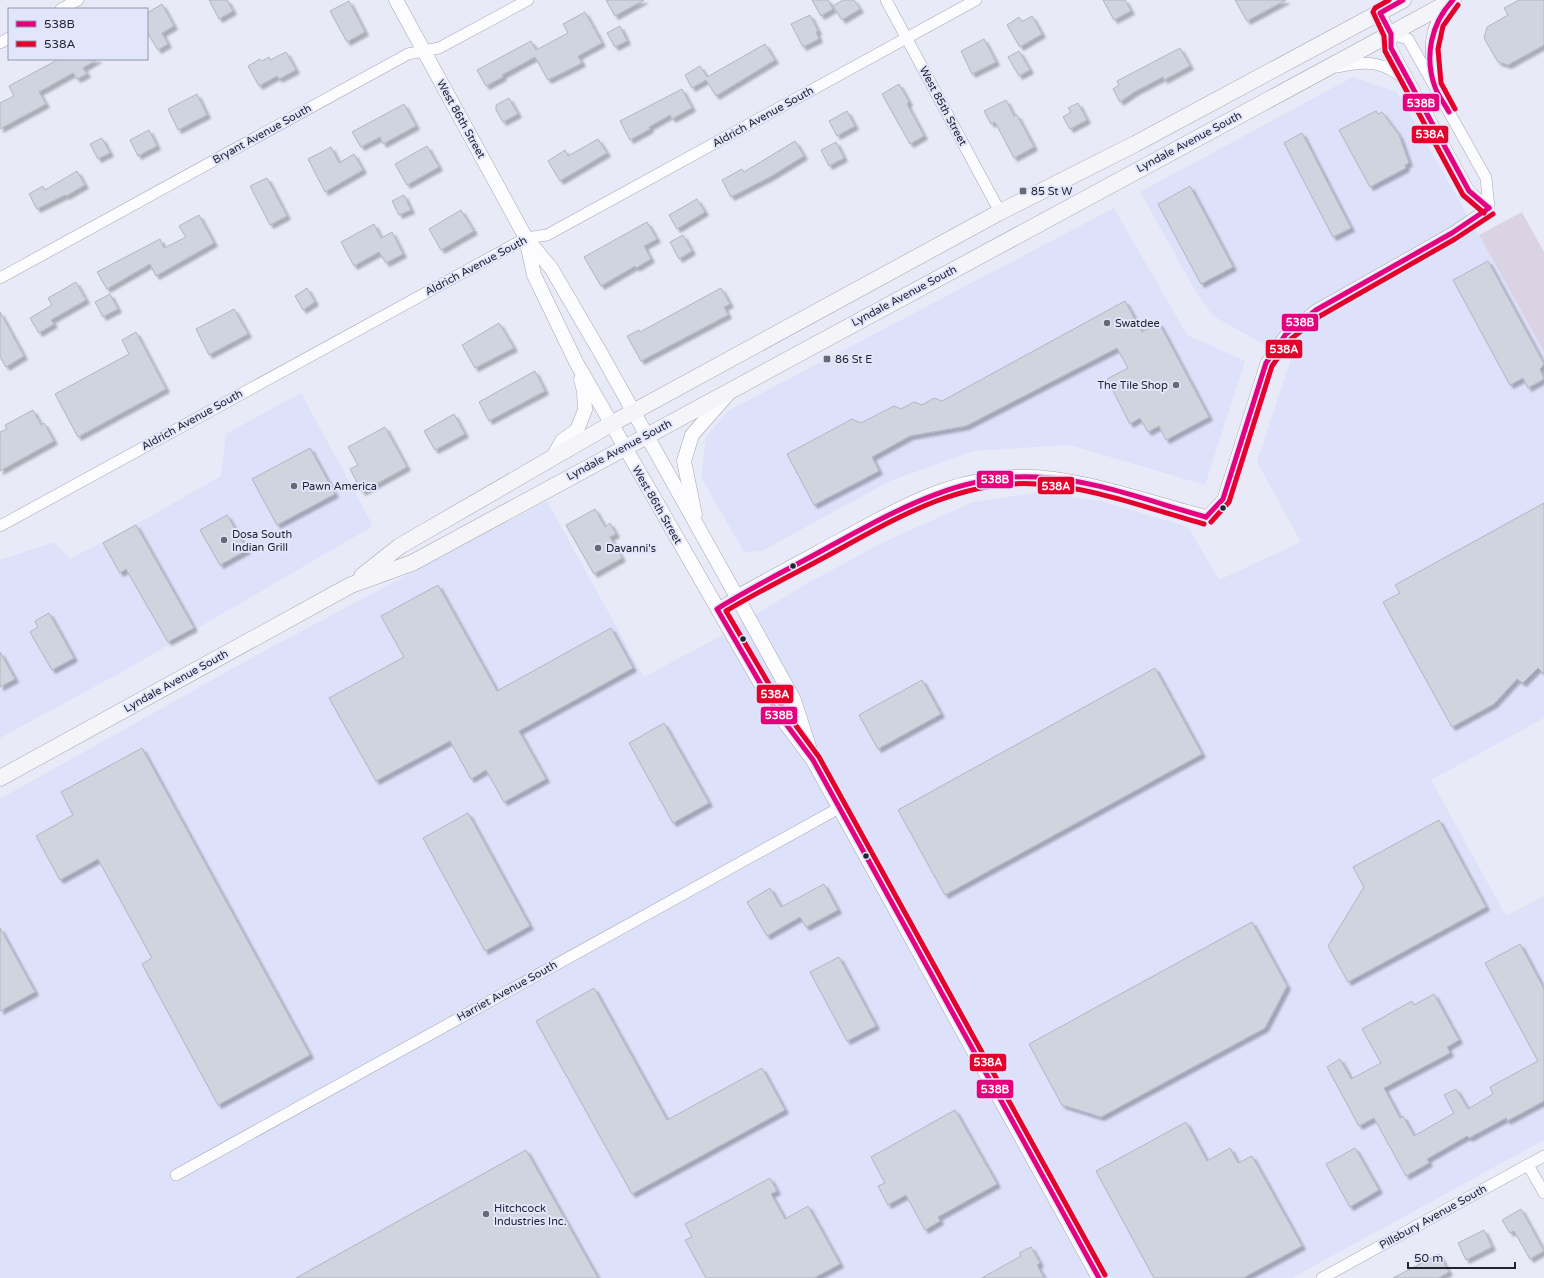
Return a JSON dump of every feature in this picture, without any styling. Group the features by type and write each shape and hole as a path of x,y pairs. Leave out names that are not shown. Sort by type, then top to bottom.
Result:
{"main road":[{"name":"Lyndale Avenue South","path":"352,585 400,546 611,424 1000,212 1135,144 1403,0"},
{"name":"Lyndale Avenue South","path":"0,778 352,585 412,563 646,435 1453,0"}],"street":[{"path":"63,8 78,0"},
{"name":"West 86th Street","path":"396,0 526,238 551,268 696,523 794,700 813,760"},
{"name":"Bryant Avenue South","path":"0,278 408,54 439,48 528,0"},
{"name":"West 85th Street","path":"886,0 1000,212"},
{"name":"Aldrich Avenue South","path":"0,526 526,238 547,235 976,0"},
{"path":"1435,87 1430,56 1431,37 1440,14 1453,0"},
{"path":"1380,13 1391,34 1391,48 1469,191 1489,208"},
{"path":"1391,34 1408,39 1486,178 1489,208"},
{"path":"1326,69 1355,63 1378,64 1388,67 1396,72 1412,87"},
{"path":"717,610 737,597 902,506 938,491 975,480 1015,476 1053,479 1092,487 1206,516 1223,499 1266,363 1286,334 1316,310 1452,233 1489,208"},
{"name":"West 86th Street","path":"526,238 534,275 578,367 777,712 813,760 1100,1278"},
{"path":"553,457 562,441 577,430 585,410 584,392 578,367"},
{"path":"696,523 684,461 692,435 731,390"},
{"name":"Harriet Avenue South","path":"176,1175 839,808"},
{"name":"Pillsbury Avenue South","path":"1322,1278 1544,1156"},
{"path":"1528,1165 1544,1193"}],"shaded area":[{"path":"1353,77 1397,92 1544,349 1544,718 1431,780 1506,916 1544,896 1544,1140 1292,1278 0,1278 0,799 266,650 547,501 644,677 717,638 806,584 884,542 973,502 1041,492 1100,501 1188,527 1219,580 1301,542 1257,462 1291,359 1213,316 1198,295 1140,192"},
{"path":"1114,208 1187,335 1245,361 1205,485 1070,445 973,451 890,481 762,551 744,552 701,477 706,437 728,411"},
{"path":"1522,212 1544,252 1544,352 1479,235"},
{"path":"301,393 373,526 129,668 0,738 0,560 54,542 70,559 149,517 221,476 226,434"}],"building":[{"path":"209,0 227,0 233,11 219,19"},
{"path":"606,0 644,0 615,16"},
{"path":"812,0 828,0 833,9 821,16"},
{"path":"843,0 854,0 860,9 842,20 833,6"},
{"path":"1103,0 1125,0 1131,11 1114,20"},
{"path":"1235,0 1286,0 1247,21"},
{"path":"1519,0 1544,0 1544,45 1508,65 1498,62 1484,38 1487,27 1508,15 1504,8"},
{"path":"349,1 365,32 347,42 330,11"},
{"path":"162,4 174,26 162,33 168,44 158,50 148,34 148,12"},
{"path":"585,12 602,43 578,56 582,63 548,80 535,57 502,75 503,77 486,86 477,70 531,41 536,50 568,33 563,24"},
{"path":"810,15 818,31 816,32 819,39 803,47 791,24"},
{"path":"1032,16 1042,34 1020,47 1007,25 1019,17 1022,22"},
{"path":"620,26 627,41 615,47 607,33"},
{"path":"984,39 996,62 972,74 961,51"},
{"path":"765,44 775,60 716,96 706,80 692,88 685,75 700,66 707,77"},
{"path":"1180,48 1190,66 1164,80 1163,77 1136,91 1120,102 1113,89 1119,85 1117,81"},
{"path":"1019,51 1030,70 1019,76 1008,57"},
{"path":"286,52 296,70 279,79 277,76 259,86 248,66 260,59 262,61 269,57 270,60"},
{"path":"57,60 96,60 83,68 87,74 77,79 73,73 39,92 46,104 0,129 0,103 14,96 9,86"},
{"path":"899,84 909,102 907,104 924,136 910,144 882,94"},
{"path":"682,89 692,108 672,119 670,115 649,127 650,129 630,140 620,121"},
{"path":"197,94 207,115 178,130 168,109"},
{"path":"509,98 518,114 503,122 496,110 496,105"},
{"path":"1006,100 1014,116 1017,115 1034,147 1014,158 995,122 991,124 984,111"},
{"path":"1078,103 1087,120 1070,129 1063,117 1071,112 1068,108"},
{"path":"404,104 416,126 383,144 380,137 361,147 352,132"},
{"path":"847,111 855,126 837,136 829,121"},
{"path":"1376,111 1378,114 1382,112 1399,135 1409,163 1405,165 1406,168 1370,187 1339,130"},
{"path":"149,130 157,146 138,156 130,140"},
{"path":"1302,133 1351,228 1333,237 1284,143"},
{"path":"102,138 110,153 98,159 90,144"},
{"path":"598,139 607,153 560,181 548,161 565,150 568,156"},
{"path":"795,141 804,156 770,177 731,197 722,180 742,169 744,172"},
{"path":"836,142 844,158 829,166 821,150"},
{"path":"427,146 439,167 407,185 395,164"},
{"path":"331,147 339,163 354,154 363,170 325,192 308,159"},
{"path":"77,171 85,185 66,196 65,195 37,209 29,194 43,186 45,190"},
{"path":"267,178 287,216 270,225 250,186"},
{"path":"1190,186 1233,267 1201,284 1158,204"},
{"path":"404,195 411,210 399,215 392,201"},
{"path":"697,199 705,212 677,229 669,215"},
{"path":"461,210 474,231 441,250 429,229"},
{"path":"199,215 214,243 156,276 150,264 107,289 97,272 160,239 164,248 186,237 179,226"},
{"path":"647,222 657,239 644,246 651,259 636,268 635,266 601,286 584,257"},
{"path":"374,224 381,238 392,232 403,254 386,263 379,252 354,266 341,242"},
{"path":"683,235 692,251 679,259 670,242"},
{"path":"1488,261 1544,364 1540,369 1544,379 1528,388 1523,378 1510,385 1453,280"},
{"path":"76,282 86,300 51,320 54,324 39,333 30,318 52,305 48,298"},
{"path":"307,288 315,302 303,310 295,296"},
{"path":"721,288 730,304 724,307 728,315 641,361 627,336 639,330 640,332"},
{"path":"110,294 118,309 103,317 95,302"},
{"path":"1125,301 1142,332 1159,323 1209,417 1166,440 1159,426 1148,432 1140,418 1130,424 1107,379 1128,368 1117,348 966,426 910,436 872,457 879,471 814,505 787,454 852,419 861,423 894,406 901,409 914,402 922,405 934,398 942,401"},
{"path":"234,309 248,334 209,355 196,329"},
{"path":"0,312 24,356 6,367 0,357"},
{"path":"499,323 514,348 475,368 462,345"},
{"path":"136,332 166,389 78,437 55,394 129,354 122,340"},
{"path":"535,371 545,391 489,421 479,402"},
{"path":"33,410 41,425 44,423 54,441 0,471 0,432 7,429 5,425"},
{"path":"454,414 465,434 435,450 424,431"},
{"path":"385,427 407,467 362,492 350,469 358,465 348,447"},
{"name":"Pawn America","path":"310,448 335,494 277,525 252,479"},
{"path":"1544,503 1544,674 1538,668 1523,683 1517,679 1494,704 1452,727 1383,602 1400,593 1395,585"},
{"name":"Davanni's","path":"595,509 605,527 610,523 616,534 610,537 622,558 594,574 566,525"},
{"name":"Dosa South Indian Grill","path":"227,515 247,550 220,565 200,530"},
{"path":"136,525 194,628 168,642 126,569 120,573 103,543"},
{"path":"438,585 497,691 611,628 633,668 519,731 546,779 504,802 486,770 471,779 450,741 376,781 329,698 404,657 381,616"},
{"path":"49,613 74,658 52,670 30,632 38,627 35,621"},
{"path":"0,652 15,679 0,687"},
{"path":"1155,668 1202,754 945,895 898,810"},
{"path":"922,680 941,714 878,749 859,715"},
{"path":"664,723 709,803 673,823 629,743"},
{"path":"142,748 310,1055 218,1105 142,964 152,958 98,859 60,880 36,836 73,815 61,792"},
{"path":"468,813 530,926 485,951 423,838"},
{"path":"1439,820 1486,907 1348,982 1328,946 1364,887 1353,867"},
{"path":"824,884 838,910 806,927 800,917 767,936 747,902 770,888 781,907"},
{"path":"1252,922 1287,986 1265,1028 1101,1117 1062,1105 1029,1044"},
{"path":"0,928 35,992 0,1011"},
{"path":"1520,944 1544,989 1544,1101 1507,1121 1506,1118 1469,1138 1467,1136 1427,1159 1429,1163 1406,1176 1374,1118 1359,1126 1327,1067 1340,1059 1351,1079 1381,1063 1362,1029 1412,1001 1414,1005 1434,994 1459,1040 1447,1047 1450,1053 1384,1088 1400,1118 1403,1116 1414,1136 1454,1113 1444,1095 1456,1089 1468,1109 1493,1094 1490,1087 1538,1061 1485,963"},
{"path":"839,957 876,1026 847,1041 810,972"},
{"path":"594,988 667,1120 762,1068 785,1110 632,1194 536,1021"},
{"path":"955,1110 997,1184 938,1217 940,1221 925,1230 906,1195 888,1205 878,1186 885,1183 871,1157"},
{"path":"1186,1122 1207,1161 1230,1148 1238,1163 1252,1156 1302,1246 1243,1278 1154,1278 1096,1171"},
{"path":"1355,1148 1379,1190 1350,1207 1326,1164"},
{"name":"Hitchcock Industries Inc.","path":"526,1150 598,1278 296,1278"},
{"path":"770,1178 777,1191 771,1194 785,1219 808,1206 840,1264 814,1278 706,1278 685,1240 692,1237 685,1224"},
{"path":"1521,1209 1544,1251 1530,1259 1514,1231 1510,1233 1502,1220"},
{"path":"1484,1230 1492,1247 1466,1260 1458,1243"},
{"path":"1031,1247 1040,1263 1037,1265 1044,1278 982,1278 1021,1256 1019,1253"},
{"path":"1439,1254 1449,1272 1438,1278 1393,1278"}],"transit line":[{"name":"538A","path":"1389,0 1375,8 1373,12 1384,36 1385,51 1463,195 1484,213"},
{"name":"538B","path":"1403,0 1380,13 1391,34 1391,48 1469,191 1489,208"},
{"name":"538B","path":"1449,112 1435,87 1430,64 1430,52 1439,19 1453,0"},
{"name":"538A","path":"1455,109 1441,83 1438,49 1443,26 1458,5"},
{"name":"538B","path":"1206,517 1223,499 1266,363 1286,334 1316,310 1452,233 1489,208"},
{"name":"538A","path":"1211,522 1229,502 1272,366 1291,339 1320,316 1455,239 1493,214"},
{"name":"538B","path":"1099,1278 813,760 777,712 717,609 771,578 901,509 926,498 980,482 1007,477 1036,477 1079,482 1122,492 1206,517"},
{"name":"538A","path":"1105,1275 819,757 783,708 726,611 902,516 953,495 980,488 1008,484 1036,484 1079,489 1204,524"}],"place":[{"name":"85 St W","path":"1023,191"},
{"name":"Swatdee","path":"1107,323"},
{"name":"86 St E","path":"827,359"},
{"name":"The Tile Shop","path":"1176,385"},
{"name":"Pawn America","path":"294,486"},
{"name":"Dosa South Indian Grill","path":"224,540"},
{"name":"Davanni's","path":"598,548"},
{"name":"Hitchcock Industries Inc.","path":"486,1214"}]}
